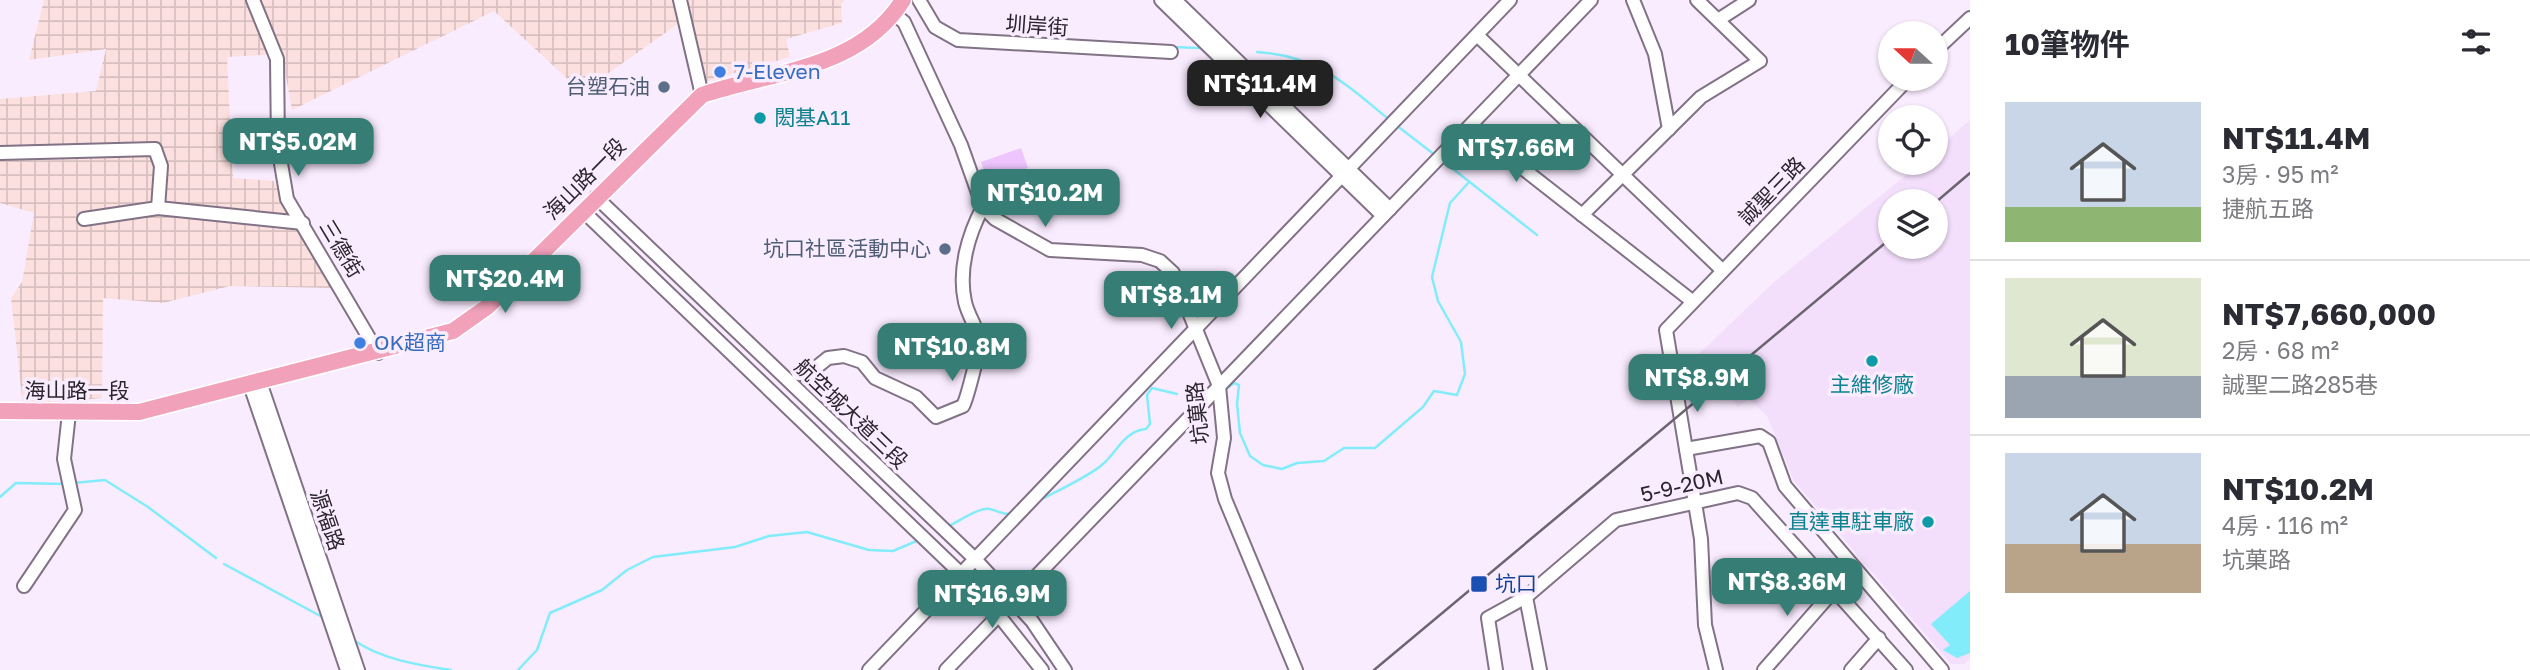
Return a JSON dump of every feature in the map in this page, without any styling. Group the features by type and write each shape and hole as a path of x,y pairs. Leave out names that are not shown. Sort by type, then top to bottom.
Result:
{"main road":[{"name":"海山路一段","path":"0,411 139,412 378,353 453,331 474,319 702,94 744,80 799,70 841,54 860,44 899,7"}],"street":[{"name":"三德街","path":"253,0 277,59 276,96 282,183 287,198 378,353"},
{"path":"680,0 702,94"},
{"name":"圳岸街","path":"919,0 935,27 958,40 1171,52"},
{"path":"1161,0 1347,173"},
{"path":"1175,0 1386,212"},
{"path":"869,670 1510,0"},
{"path":"946,670 1591,0"},
{"path":"1633,0 1655,54 1669,129"},
{"path":"1582,215 1701,97 1760,61 1697,0"},
{"path":"1718,20 1749,0"},
{"path":"798,374 808,374 828,358 844,356 862,362 875,378 916,397 936,417 963,406 968,396 969,380 980,352 980,341 965,302 965,255 967,241 983,207 981,194 899,7"},
{"path":"1948,39 1970,18"},
{"path":"1477,35 1722,270"},
{"name":"誠聖三路","path":"1686,449 1665,330 1896,91"},
{"path":"1470,127 1692,301"},
{"path":"0,153 155,149 161,166 158,208"},
{"name":"航空城大道三段","path":"596,197 974,558 1013,600 1065,670"},
{"name":"坑菓路","path":"983,207 995,219 1050,250 1131,253 1160,261 1173,274 1219,386 1224,438 1218,473 1225,499 1296,670"},
{"path":"84,219 158,208 303,223"},
{"name":"航空城大道三段","path":"583,211 960,573 1000,614 1042,670"},
{"name":"源福路","path":"255,383 347,670"},
{"name":"源福路","path":"255,383 358,670"},
{"path":"24,586 75,510 64,459 69,413"},
{"path":"1716,670 1705,625 1704,573 1696,503 1686,449 1760,436 1769,442 1785,486 1942,670"},
{"name":"5-9-20M","path":"1496,670 1488,618 1526,597 1616,520 1738,493 1752,498 1906,670"},
{"path":"1764,670 1835,589"},
{"path":"1526,597 1540,670"},
{"path":"1851,670 1879,638"}],"shaded area":[{"path":"44,0 845,0 841,4 842,23 786,39 790,57 704,82 689,16 582,92 494,11 292,110 282,54 227,57 233,178 274,181 336,288 230,286 163,303 103,298 102,398 23,406 11,298 22,282 34,213 0,203 0,99 96,91 106,49 29,60"},
{"path":"1970,120 1970,659 1964,664 1951,664 1794,481 1767,416 1749,399 1738,407 1696,357 1774,282 1878,198 1878,259 1948,259 1948,189 1889,189 1906,175 1948,175 1948,139"},
{"path":"1021,148 1028,168 988,182 981,162"},
{"path":"1021,173 1028,195 995,207 988,184"}],"water":[{"path":"1970,591 1970,653 1957,658 1943,650 1950,645 1931,624"}],"waterway":[{"path":"1171,47 1199,48"},
{"path":"1257,52 1298,59 1315,66 1345,84 1391,121"},
{"path":"1396,125 1435,155"},
{"path":"1443,161 1537,235"},
{"path":"1223,391 1234,383 1239,385 1237,404 1240,433 1250,456 1263,465 1282,469 1297,463 1324,461 1344,448 1375,448 1423,407 1434,391 1457,395 1465,374 1461,342 1438,301 1432,277 1450,203 1469,182"},
{"path":"1040,500 1097,469 1132,433 1146,429 1150,424 1147,395 1152,388 1177,394"},
{"path":"1191,399 1201,399"},
{"path":"73,483 105,480 148,507 216,558"},
{"path":"0,497 16,483 66,484"},
{"path":"947,527 985,509 1012,514"},
{"path":"518,670 537,650 550,613 602,590 627,570 653,557 735,547 769,536 807,532 869,550 893,551 919,540"},
{"path":"224,564 324,618"},
{"path":"352,639 374,652 451,670"}],"railway":[{"path":"1948,192 1970,173"},
{"path":"1374,670 1878,249"}],"place":[{"name":"7-Eleven","path":"720,72"},
{"name":"台塑石油","path":"664,87"},
{"name":"閎基A11","path":"760,118"},
{"name":"坑口社區活動中心","path":"945,249"},
{"name":"OK超商","path":"360,343"},
{"name":"主維修廠","path":"1872,361"},
{"name":"直達車駐車廠","path":"1928,522"},
{"name":"坑口","path":"1479,584"}]}
